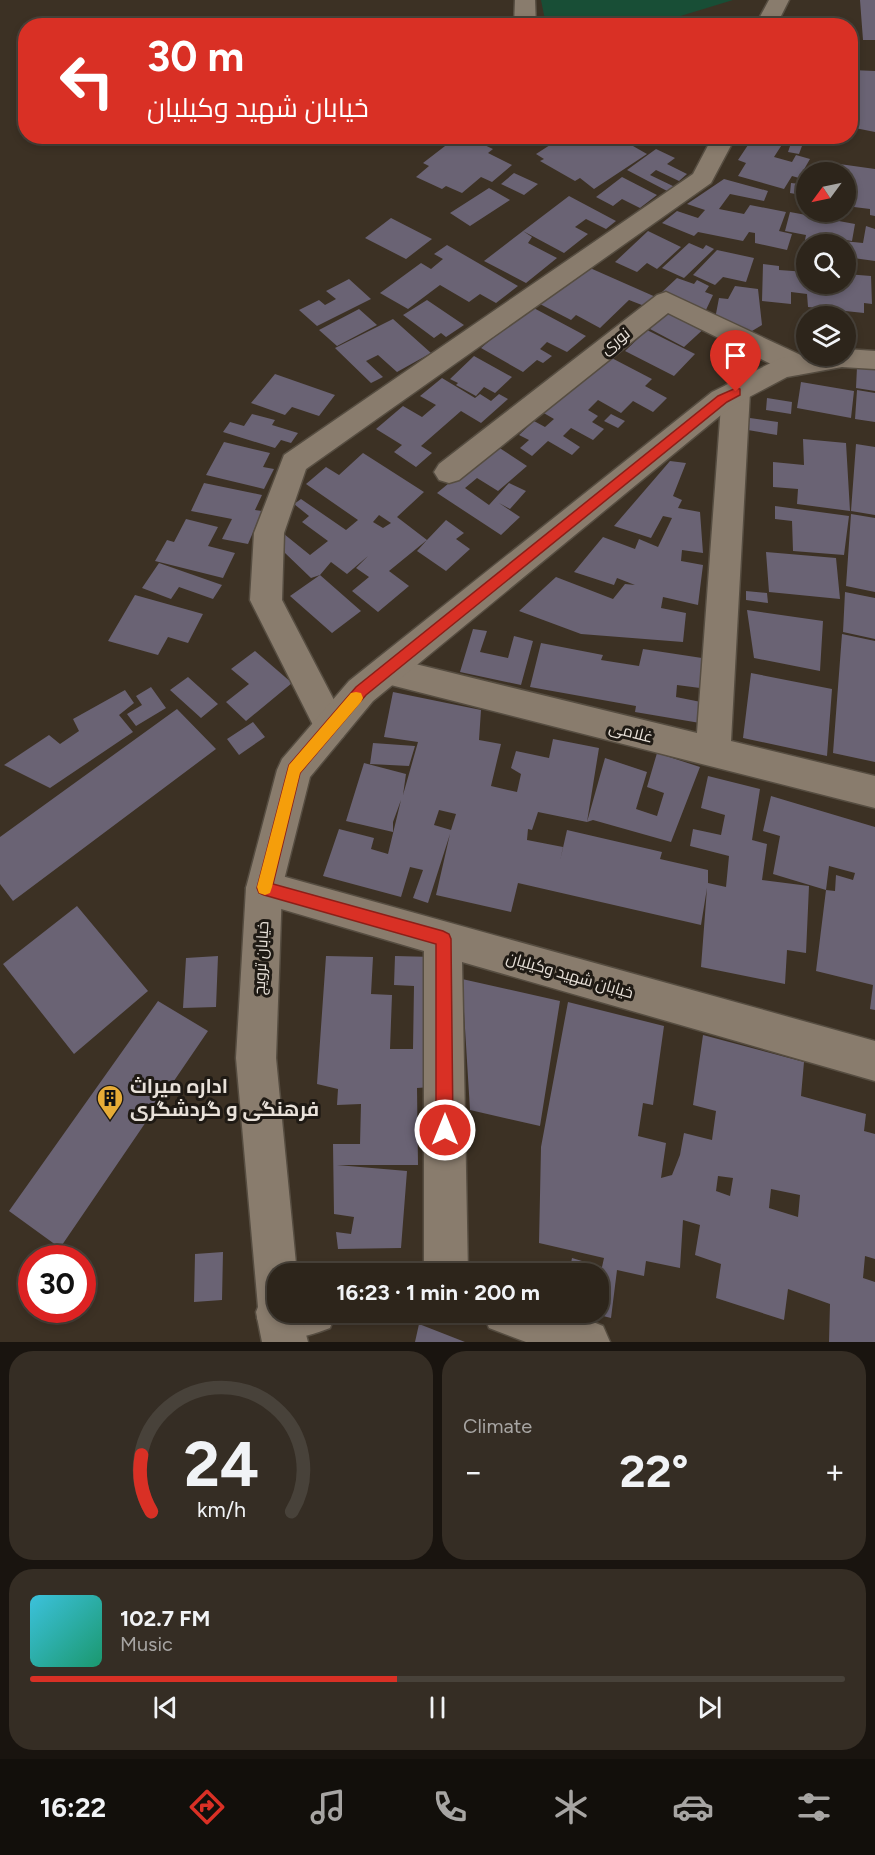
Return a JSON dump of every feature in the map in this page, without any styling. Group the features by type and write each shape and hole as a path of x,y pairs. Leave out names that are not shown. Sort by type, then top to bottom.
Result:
{"street":[{"path":"525,0 525,18"},
{"path":"769,18 779,0"},
{"path":"331,726 266,600 269,533 294,463 703,178 721,144"},
{"name":"نوری","path":"449,472 666,301 796,365"},
{"name":"خیابان ترویج","path":"856,359 875,360"},
{"name":"خیابان ترویج","path":"280,1263 256,1058 264,888 294,770 361,691 722,399 781,368 796,365"},
{"path":"713,752 736,392"},
{"name":"غلامی","path":"387,670 875,792"},
{"name":"خیابان شهید وکیلیان","path":"264,888 875,1061"},
{"path":"443,939 446,1263"},
{"path":"535,1323 587,1342"}],"green space":[{"path":"541,0 733,0 674,18 545,18"}],"building":[{"path":"860,0 875,0 875,40 863,40"},
{"path":"858,70 875,71 875,132 858,129"},
{"path":"448,144 482,144 493,149 488,153 512,165 492,182 481,177 462,193 446,186 442,189 416,177 429,166 423,163"},
{"path":"552,144 634,144 636,145 633,146 647,154 594,189 580,178 575,181 540,161 544,159 536,154"},
{"path":"749,144 782,144 774,157 792,162 796,155 810,159 808,162 796,162 796,177 792,176 784,189 738,176 746,163 738,160"},
{"path":"791,144 802,146 799,154 788,152"},
{"path":"656,149 675,158 667,164 687,174 679,181 656,170 650,175 675,187 669,192 627,170"},
{"path":"856,166 875,169 875,216 870,215 870,209 856,207"},
{"path":"514,173 538,184 524,195 501,184"},
{"path":"622,177 657,195 640,208 622,199 613,206 596,197"},
{"path":"724,179 768,191 764,201 730,194 719,209 744,214 750,205 786,212 779,231 792,234 787,250 755,243 755,233 749,232 743,241 698,232 694,236 662,223 677,211 698,218 705,210 687,204"},
{"path":"791,183 796,184 796,194 790,193"},
{"path":"489,188 510,200 470,226 450,213"},
{"path":"569,196 616,221 606,229 586,219 575,227 588,234 564,253 523,231"},
{"path":"790,212 796,213 796,222 855,224 853,234 801,234 785,231"},
{"path":"391,218 432,239 406,259 365,238"},
{"path":"866,226 875,229 875,261 856,258 856,242 863,243"},
{"path":"523,231 532,237 528,243 557,258 526,283 484,261"},
{"path":"648,231 681,247 657,269 647,263 637,272 615,262"},
{"path":"689,243 703,249 706,245 714,249 684,278 662,268"},
{"path":"447,245 518,286 496,303 480,294 469,302 440,285 408,309 380,293 421,263 431,269 443,259 434,254"},
{"path":"717,250 754,258 746,282 723,277 715,285 693,275"},
{"path":"763,264 779,266 779,270 796,271 796,293 791,292 791,304 762,301"},
{"path":"590,268 658,298 647,307 629,300 600,328 576,315 571,320 540,304"},
{"path":"856,275 871,276 872,304 864,303 864,313 856,312 856,306 808,306 807,294 856,294"},
{"path":"677,278 694,284 697,280 709,286 705,292 713,295 705,312 661,293"},
{"path":"349,279 371,299 317,326 299,310 319,300 325,305 336,299 326,291"},
{"path":"735,286 758,289 762,325 747,334 715,319 719,298 728,299"},
{"path":"427,300 464,325 446,337 441,333 434,338 403,315"},
{"path":"530,306 586,336 567,352 547,342 540,349 552,356 543,363 537,360 523,372 481,348"},
{"path":"359,309 377,325 337,346 319,330"},
{"path":"668,312 708,325 684,347 650,329"},
{"path":"393,319 431,353 397,372 378,355 366,361 383,377 371,383 335,348"},
{"path":"647,330 695,354 674,376 625,351"},
{"path":"604,354 652,379 645,386 667,398 653,412 633,401 621,413 598,400 588,410 598,416 592,422 604,429 593,440 571,428 563,436 580,447 572,455 548,441 532,456 520,448 529,440 519,435 534,421 545,427 554,419 542,412"},
{"path":"474,356 512,377 495,393 484,387 476,396 456,385 458,383 450,379"},
{"path":"857,367 875,370 875,391 856,388"},
{"path":"275,374 335,395 319,416 292,407 285,415 251,403"},
{"path":"442,378 475,398 480,394 491,401 499,394 508,399 481,423 461,411 421,446 432,453 416,467 394,452 402,445 376,429 403,406 422,417 436,405 420,396"},
{"path":"801,382 854,391 851,418 797,408"},
{"path":"857,390 875,393 875,422 855,419"},
{"path":"767,398 792,402 791,414 766,410"},
{"path":"252,414 275,420 272,425 298,433 291,443 281,440 275,448 223,432 230,422 244,426"},
{"path":"611,414 625,421 618,428 604,421"},
{"path":"743,417 778,422 777,435 742,429"},
{"path":"803,439 846,443 850,511 797,504 798,489 773,487 773,462 804,465"},
{"path":"224,442 270,453 263,467 274,469 264,489 206,475"},
{"path":"856,444 875,447 875,515 851,511"},
{"path":"495,445 527,466 498,491 477,478 465,488 489,505 509,483 526,491 510,509 499,503 520,517 501,535 437,493"},
{"path":"363,453 424,492 397,517 427,540 389,571 409,586 378,612 352,591 369,577 356,568 368,556 347,574 331,562 320,575 311,578 285,553 284,534 310,555 328,541 302,522 309,516 294,504 301,499 346,530 358,520 306,484 326,467 339,475","holes":["379,515 391,523 383,528 373,522"]},
{"path":"670,461 686,463 673,496 682,500 678,508 700,512 703,553 682,550 681,561 703,565 698,605 663,597 661,608 686,613 683,642 581,634 519,611 556,577 613,599 625,584 635,585 617,578 614,585 574,572 603,537 635,549 639,539 658,547 672,518 663,516 651,538 614,526"},
{"path":"204,483 262,495 255,510 262,511 248,544 222,539 232,519 191,511"},
{"path":"775,506 849,516 844,555 793,551 792,521 775,519"},
{"path":"851,514 875,518 875,592 846,586"},
{"path":"186,519 218,527 208,546 235,553 223,578 155,561 167,540 174,542"},
{"path":"446,520 464,533 456,539 470,549 446,571 417,551"},
{"path":"766,552 836,558 840,599 769,592"},
{"path":"159,563 222,585 213,599 179,587 171,599 142,588"},
{"path":"320,575 361,611 332,633 290,596"},
{"path":"746,591 767,593 768,603 746,600"},
{"path":"845,592 875,598 875,639 843,632"},
{"path":"135,595 203,614 188,643 168,637 158,655 108,641"},
{"path":"747,610 823,621 820,671 754,658"},
{"path":"473,629 487,631 480,652 508,658 514,636 533,641 521,685 460,672"},
{"path":"842,634 875,641 875,762 833,753"},
{"path":"541,643 603,655 601,660 639,666 643,649 702,658 700,688 677,685 676,697 701,702 700,723 635,712 636,706 530,687"},
{"path":"255,651 292,683 246,721 226,702 249,684 231,669"},
{"path":"751,673 832,689 827,756 743,738"},
{"path":"188,677 218,704 201,718 170,690"},
{"path":"151,687 166,708 136,726 127,714 142,705 136,696"},
{"path":"125,690 134,703 119,715 133,732 50,788 4,765 49,735 60,744 79,731 73,719"},
{"path":"393,692 481,710 479,740 501,744 491,786 517,792 521,774 511,768 516,751 549,758 553,739 599,748 587,822 538,812 532,830 528,829 527,840 563,847 560,861 567,830 662,852 660,859 708,870 708,883 726,887 729,856 690,846 693,829 721,835 725,815 701,808 708,776 760,789 752,840 767,844 762,880 809,886 806,953 787,950 785,984 701,967 707,888 701,925 518,883 511,912 436,895 450,834 428,903 413,898 423,870 410,867 401,897 323,876 339,829 374,838 371,849 388,854 401,800 393,822 393,832 346,821 364,763 406,774 403,795 418,742 384,737","holes":["439,810 456,814 451,830 434,825"]},
{"path":"177,709 216,749 13,901 0,884 0,837"},
{"path":"253,722 265,737 239,755 227,739"},
{"path":"373,743 415,746 409,766 370,764"},
{"path":"657,753 700,767 671,842 593,820 587,822 605,758 647,772 636,809 657,816 664,793 647,787"},
{"path":"771,796 875,827 875,1010 870,1009 873,985 816,971 826,890 773,874 780,836 763,831","holes":["829,866 855,873 853,880 836,875 835,891 826,890"]},
{"path":"77,906 148,991 74,1054 3,964"},
{"path":"218,956 216,1007 183,1008 186,958"},
{"path":"326,956 373,957 371,994 392,995 390,1049 413,1049 414,986 394,985 395,956 434,957 431,1087 417,1088 418,1165 337,1165 407,1171 401,1248 338,1249 336,1232 351,1234 354,1217 334,1214 333,1144 360,1144 361,1104 337,1105 338,1089 317,1084"},
{"path":"462,979 560,1001 540,1126 470,1110"},
{"name":"اداره میراث فرهنگی و گردشگری","path":"158,1001 208,1031 62,1245 56,1245 9,1211"},
{"path":"568,1002 664,1026 653,1105 643,1103 638,1136 666,1143 661,1178 672,1175 680,1155 684,1133 712,1140 716,1111 693,1105 703,1035 804,1062 801,1096 866,1114 864,1131 875,1134 875,1259 865,1256 863,1278 875,1282 875,1342 829,1342 830,1304 788,1289 784,1320 716,1298 721,1264 695,1255 700,1225 683,1220 680,1268 646,1261 644,1276 617,1270 611,1318 609,1318 609,1263 603,1263 604,1258 539,1243 541,1147","holes":["718,1176 733,1178 730,1196 716,1191","771,1189 800,1195 798,1217 769,1208"]},
{"path":"223,1252 222,1300 194,1302 195,1254"},
{"path":"572,1258 589,1263 571,1263"},
{"path":"419,1324 465,1342 415,1342"}],"slow traffic":[{"path":"265,887 294,770 356,698"}],"place":[{"name":"اداره میراث فرهنگی و گردشگری","path":"110,1121"}],"route":[{"path":"445,1130 443,939 264,888 294,770 361,691 722,399 736,392"}]}
